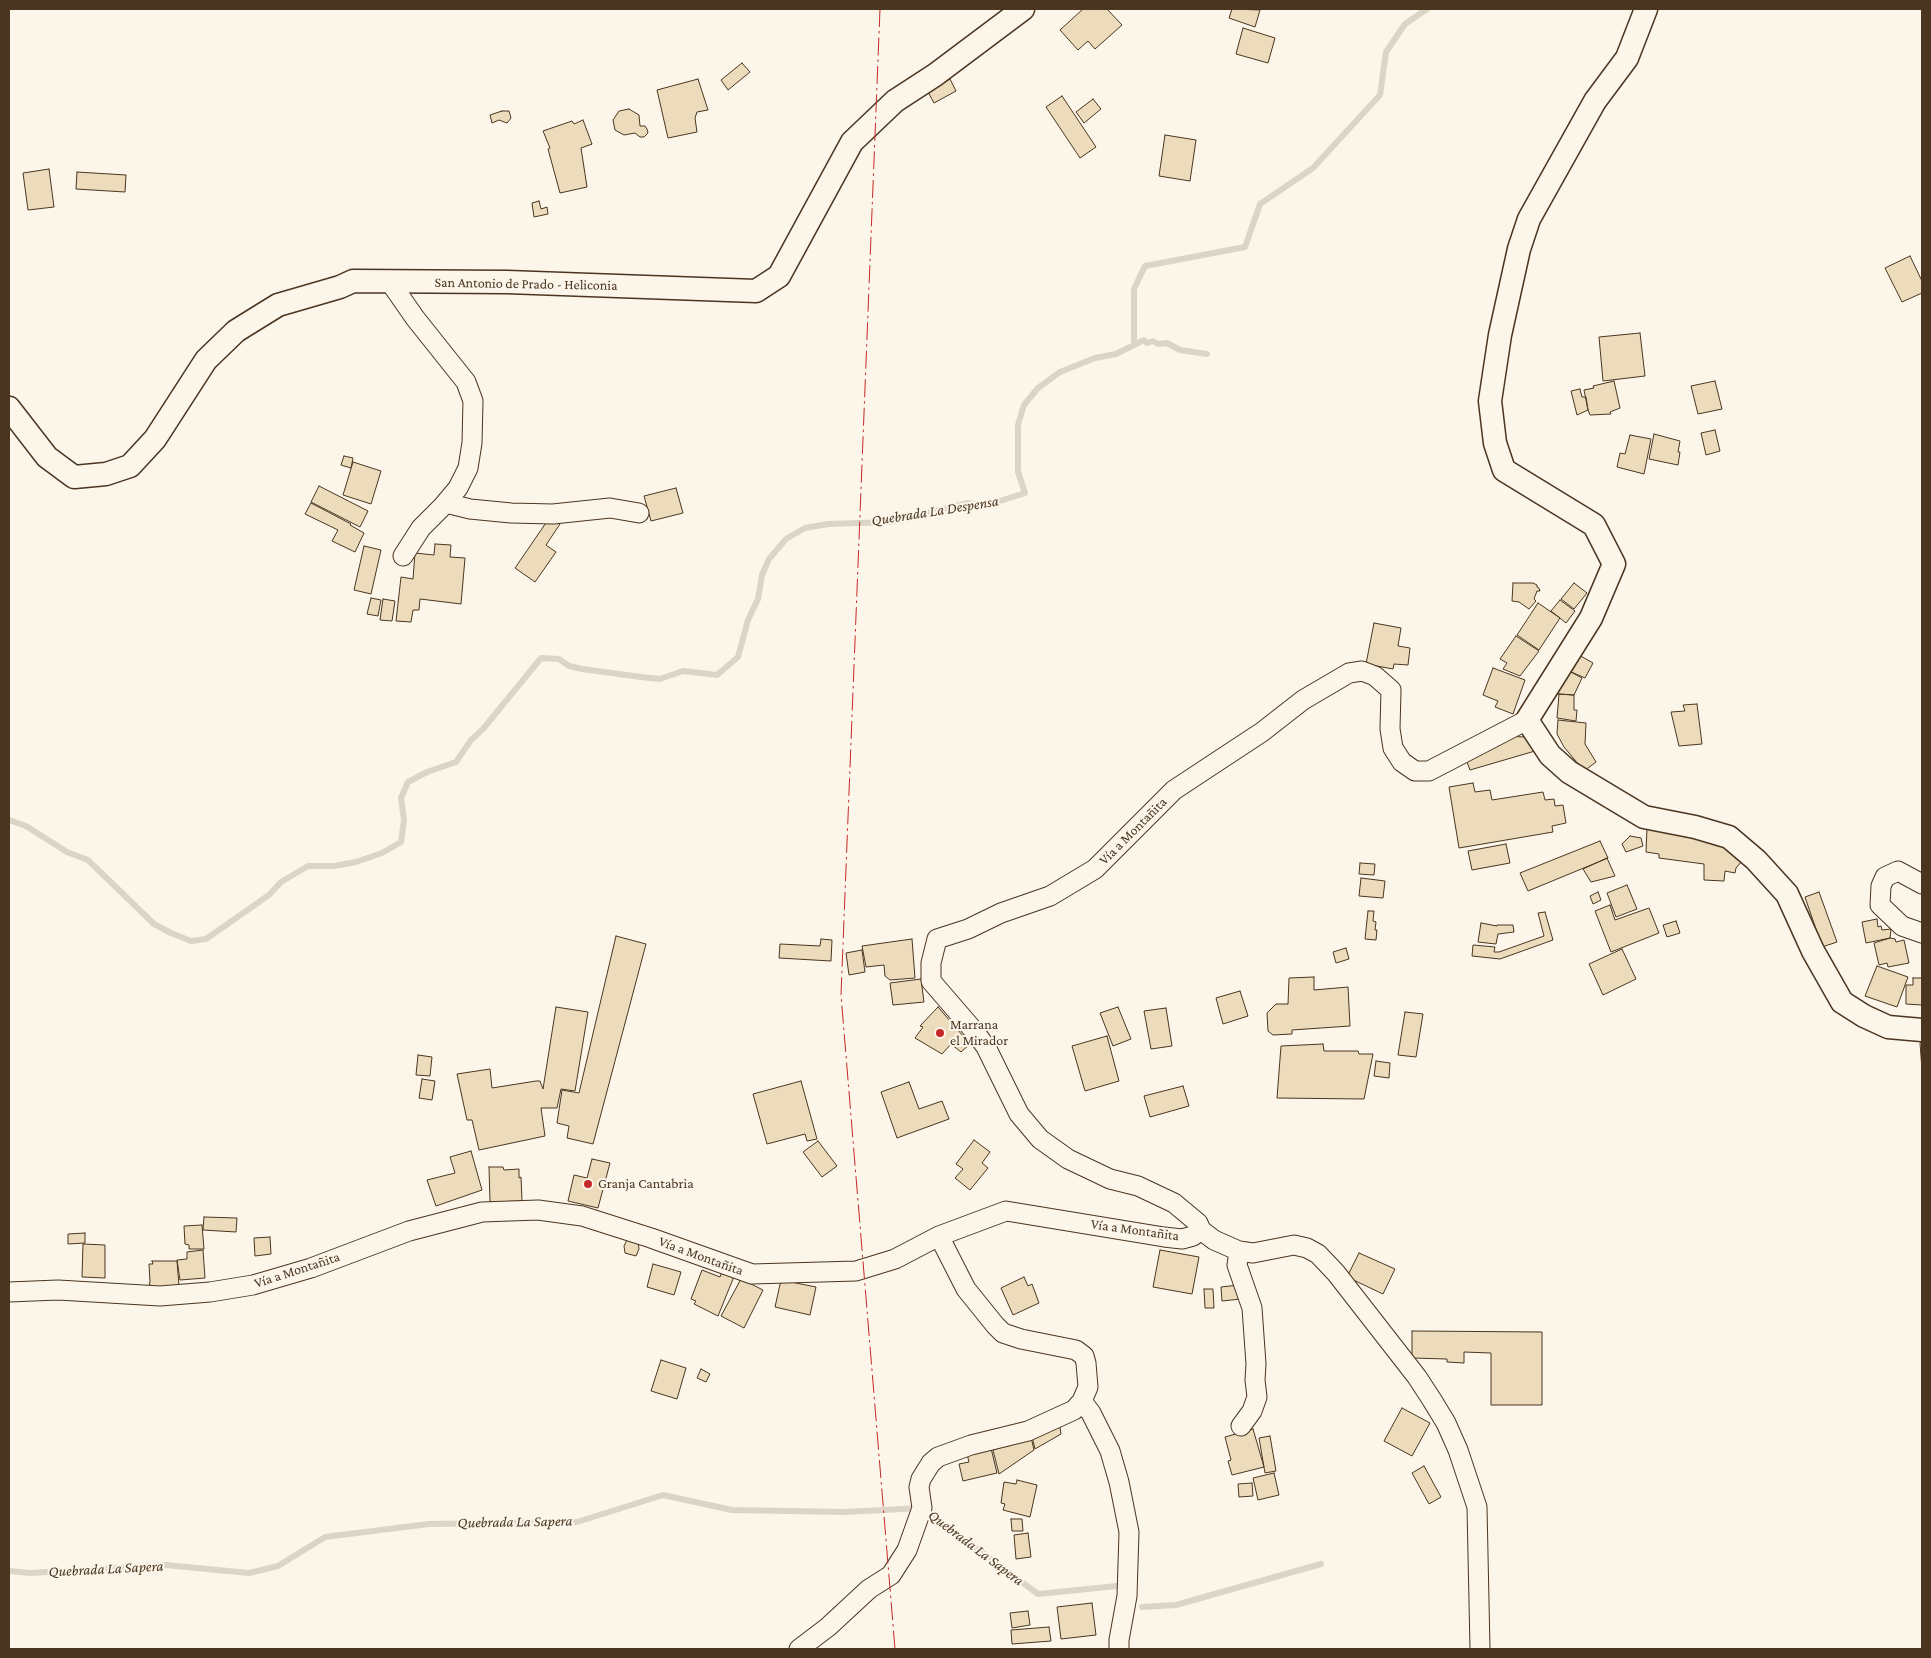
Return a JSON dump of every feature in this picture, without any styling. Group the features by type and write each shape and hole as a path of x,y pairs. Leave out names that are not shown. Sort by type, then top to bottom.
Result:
{"street":[{"name":"San Antonio de Prado - Heliconia","path":"9,408 47,457 74,477 106,474 130,466 148,446 206,360 236,331 278,306 340,287 353,281 507,282 756,291 779,276 852,142 895,101 935,75 1023,9"},
{"path":"1646,9 1627,58 1595,101 1529,219 1519,249 1500,335 1490,401 1495,443 1504,470 1594,525 1614,564 1591,618 1527,720 1550,755 1569,772 1644,817 1695,827 1729,838 1756,860 1787,894 1813,951 1842,1002 1864,1016 1888,1027 1922,1030"},
{"path":"390,282 466,382 473,400 472,443 468,468 458,488 421,528 403,556"},
{"path":"446,503 470,509 511,513 553,514 610,508 639,513"},
{"name":"Vía a Montañita","path":"9,1292 58,1290 160,1296 210,1292 253,1285 311,1268 409,1231 482,1212 538,1210 582,1216 752,1274 856,1270 894,1259 939,1236 1006,1211 1182,1239 1193,1236 1201,1230 1194,1219 1174,1203 1138,1186 1110,1179 1068,1159 1040,1139 1019,1114 986,1048 975,1032 931,981 931,963 937,939 968,929 1001,913 1050,896 1095,869 1174,790 1262,732 1303,700 1349,673 1362,671 1375,676 1391,690 1390,729 1393,748 1402,762 1415,771 1429,771 1527,720"},
{"path":"1922,884 1898,871 1885,877 1881,886 1880,905 1902,926 1922,933"},
{"path":"1201,1230 1214,1240 1239,1251 1253,1252 1294,1245 1307,1248 1318,1254 1336,1273 1417,1377 1446,1423 1458,1450 1477,1507 1480,1649"},
{"path":"799,1649 828,1627 869,1589 891,1574 906,1550 922,1508 919,1486 931,1463 938,1457 971,1445 1028,1431 1074,1410 1082,1401 1088,1387 1084,1356 1076,1350 1021,1339 1004,1333 995,1325 966,1290 939,1236"},
{"path":"1239,1251 1237,1265 1253,1313 1257,1397 1252,1411 1241,1426"},
{"path":"1082,1401 1091,1413 1110,1451 1119,1482 1128,1532 1127,1596 1119,1649"}],"building":[{"path":"1083,9 1107,9 1122,25 1095,49 1088,41 1078,50 1060,30"},
{"path":"1232,9 1260,10 1255,27 1229,18"},
{"path":"1243,28 1275,38 1268,63 1236,54"},
{"path":"742,63 750,72 728,90 721,80"},
{"path":"698,79 708,110 697,112 695,118 697,132 668,138 657,90"},
{"path":"950,79 956,91 934,103 928,92"},
{"path":"1062,96 1096,147 1080,158 1046,107"},
{"path":"1093,99 1101,109 1084,123 1076,112"},
{"path":"629,109 639,115 640,126 645,126 647,129 648,133 644,137 640,137 635,133 624,135 615,130 613,120 619,111"},
{"path":"509,111 511,118 507,123 499,120 492,123 490,115"},
{"path":"583,120 592,144 581,148 587,187 560,193 548,149 550,148 543,131 572,121 574,124"},
{"path":"1165,135 1196,140 1190,181 1159,176"},
{"path":"49,169 54,207 28,210 23,173"},
{"path":"77,172 126,175 125,192 76,189"},
{"path":"539,201 541,209 547,207 548,214 534,217 532,203"},
{"path":"1910,256 1922,281 1922,293 1902,302 1885,268"},
{"path":"1640,333 1645,376 1603,381 1599,337"},
{"path":"1614,381 1620,408 1610,412 1611,414 1590,415 1584,390"},
{"path":"1715,381 1722,409 1698,414 1691,386"},
{"path":"1580,389 1582,397 1586,397 1588,410 1577,415 1571,391"},
{"path":"1715,430 1720,451 1706,455 1701,433"},
{"path":"1654,434 1680,441 1678,465 1649,459"},
{"path":"1630,435 1651,439 1644,474 1617,467 1620,453 1625,454"},
{"path":"344,456 353,458 351,468 341,465"},
{"path":"353,462 381,471 371,504 343,495"},
{"path":"319,486 368,511 360,527 311,502"},
{"path":"676,488 683,513 651,521 644,496"},
{"path":"311,503 364,533 355,552 332,541 338,530 305,514"},
{"path":"550,517 560,524 546,545 556,552 535,582 515,568"},
{"path":"435,544 451,545 450,557 465,558 461,604 420,599 419,610 413,610 411,622 396,621 401,577 413,579 415,553 434,555"},
{"path":"364,546 381,550 371,594 354,590"},
{"path":"1513,583 1533,583 1539,588 1540,591 1537,591 1534,599 1536,601 1529,609 1519,602 1512,601"},
{"path":"1574,583 1587,593 1574,609 1561,599"},
{"path":"371,598 381,600 378,616 367,614"},
{"path":"383,599 395,601 392,621 380,620"},
{"path":"1560,600 1575,611 1566,623 1551,611"},
{"path":"1538,603 1560,618 1539,650 1517,635"},
{"path":"1374,623 1401,628 1398,646 1410,648 1408,665 1394,664 1393,669 1366,664"},
{"path":"1516,636 1539,651 1520,676 1503,669 1507,663 1500,659"},
{"path":"1579,655 1593,663 1585,678 1569,671"},
{"path":"1493,668 1525,680 1513,714 1495,707 1498,701 1483,695"},
{"path":"1569,671 1582,678 1574,695 1557,694"},
{"path":"1559,694 1574,695 1574,710 1577,710 1576,721 1557,718"},
{"path":"1697,704 1702,744 1679,746 1671,712 1685,711 1683,705"},
{"path":"1558,720 1586,723 1585,744 1596,762 1584,771 1564,747 1557,734"},
{"path":"1505,736 1525,737 1535,751 1470,770 1467,762"},
{"path":"1473,783 1475,792 1490,790 1492,800 1543,792 1545,800 1554,799 1555,806 1563,805 1566,823 1552,826 1553,832 1459,848 1449,787"},
{"path":"1647,828 1705,839 1729,850 1742,861 1736,868 1735,873 1725,871 1724,881 1704,880 1704,864 1659,858 1659,854 1646,852"},
{"path":"1630,836 1641,838 1643,846 1626,852 1622,844"},
{"path":"1600,841 1608,858 1528,891 1520,873"},
{"path":"1506,844 1510,863 1472,870 1468,851"},
{"path":"1607,858 1615,876 1591,882 1583,869"},
{"path":"1360,863 1375,864 1374,875 1359,874"},
{"path":"1361,878 1385,881 1383,898 1359,896"},
{"path":"1627,885 1637,909 1616,917 1607,893"},
{"path":"1598,892 1601,900 1593,904 1590,896"},
{"path":"1819,892 1837,942 1822,947 1805,897"},
{"path":"1610,905 1615,920 1649,908 1659,933 1611,952 1595,911"},
{"path":"1368,911 1374,911 1373,921 1376,922 1375,930 1377,930 1376,940 1365,939"},
{"path":"1545,912 1553,940 1500,959 1472,956 1473,945 1495,947 1494,952 1499,952 1544,936 1538,913"},
{"path":"1877,919 1878,927 1881,926 1882,930 1891,929 1890,938 1866,943 1862,922"},
{"path":"1676,921 1680,933 1667,937 1663,925"},
{"path":"1481,923 1497,926 1513,925 1514,932 1498,934 1496,944 1478,942"},
{"path":"616,936 646,944 593,1144 567,1138 569,1126 557,1123 562,1090 579,1093"},
{"path":"1890,938 1895,939 1896,942 1904,940 1909,963 1888,967 1887,963 1879,965 1874,943"},
{"path":"821,939 832,940 831,961 779,958 780,944 820,946"},
{"path":"912,939 915,978 890,980 885,976 884,965 866,967 862,946"},
{"path":"1346,948 1349,959 1336,963 1333,952"},
{"path":"1622,949 1636,979 1603,995 1589,964"},
{"path":"862,950 865,972 849,975 846,953"},
{"path":"1877,966 1908,977 1897,1007 1865,996"},
{"path":"1314,977 1314,990 1348,987 1350,1026 1292,1030 1292,1034 1273,1035 1268,1031 1267,1013 1276,1004 1288,1004 1289,978"},
{"path":"1913,978 1922,978 1922,1005 1906,1004 1906,985 1913,985"},
{"path":"921,979 924,1002 893,1005 890,983"},
{"path":"1240,991 1248,1016 1223,1024 1216,998"},
{"path":"556,1007 588,1012 575,1091 561,1089 557,1108 541,1108 545,1136 479,1150 472,1120 467,1120 457,1074 490,1069 492,1088 540,1081 543,1089"},
{"name":"Marrana el Mirador","path":"938,1007 970,1044 961,1052 951,1044 942,1054 915,1038 923,1027 920,1026"},
{"path":"1118,1007 1131,1039 1113,1046 1100,1013"},
{"path":"1166,1008 1172,1046 1151,1049 1144,1011"},
{"path":"1405,1012 1423,1014 1416,1057 1398,1055"},
{"path":"1107,1036 1119,1081 1085,1091 1072,1046"},
{"path":"1922,1042 1922,1070 1920,1043"},
{"path":"1323,1044 1324,1051 1358,1051 1359,1054 1373,1054 1364,1099 1277,1098 1281,1046"},
{"path":"418,1055 432,1057 430,1076 416,1075"},
{"path":"1376,1061 1390,1063 1389,1078 1374,1076"},
{"path":"422,1079 435,1081 432,1100 419,1098"},
{"path":"801,1081 817,1139 807,1141 805,1134 767,1144 753,1094"},
{"path":"909,1082 919,1109 942,1101 949,1119 897,1138 881,1092"},
{"path":"1183,1086 1189,1106 1150,1117 1144,1096"},
{"path":"974,1140 990,1152 982,1163 988,1168 970,1190 955,1178 963,1169 956,1164"},
{"path":"818,1141 837,1166 822,1177 803,1152"},
{"path":"471,1151 482,1190 436,1206 427,1180 455,1173 450,1157"},
{"name":"Granja Cantabria","path":"592,1159 610,1163 598,1208 568,1201 574,1175 587,1178"},
{"path":"489,1167 503,1167 504,1170 519,1169 522,1201 490,1202"},
{"path":"204,1217 237,1218 236,1232 203,1230"},
{"path":"202,1225 204,1249 189,1249 189,1245 185,1244 184,1226"},
{"path":"85,1233 85,1243 68,1244 68,1234"},
{"path":"270,1237 271,1254 255,1256 254,1238"},
{"path":"627,1240 638,1242 639,1249 636,1256 625,1253 624,1246"},
{"path":"83,1244 105,1245 105,1278 82,1277"},
{"path":"203,1250 205,1278 180,1280 177,1260 187,1259 187,1252"},
{"path":"1160,1250 1199,1257 1192,1294 1153,1287"},
{"path":"1359,1253 1395,1269 1383,1294 1347,1277"},
{"path":"152,1261 177,1261 179,1286 153,1287 149,1284 149,1264 153,1264"},
{"path":"653,1264 681,1272 674,1295 647,1287"},
{"path":"723,1269 735,1274 718,1316 694,1304 696,1301 691,1299 702,1270 720,1277"},
{"path":"1024,1277 1028,1286 1032,1284 1039,1303 1013,1315 1001,1288"},
{"path":"741,1279 763,1290 744,1328 721,1316"},
{"path":"781,1280 816,1287 810,1315 775,1307"},
{"path":"1239,1285 1241,1299 1222,1301 1221,1287"},
{"path":"1204,1289 1213,1289 1214,1308 1205,1308"},
{"path":"1412,1331 1542,1332 1542,1405 1491,1405 1491,1353 1464,1352 1464,1363 1447,1362 1447,1359 1412,1358"},
{"path":"661,1360 686,1368 677,1399 651,1391"},
{"path":"701,1369 710,1374 706,1382 697,1378"},
{"path":"1402,1408 1430,1423 1412,1456 1384,1441"},
{"path":"1060,1427 1061,1434 1035,1449 1032,1437"},
{"path":"1253,1429 1264,1467 1232,1475 1228,1461 1231,1460 1225,1437"},
{"path":"1270,1436 1276,1471 1265,1473 1259,1438"},
{"path":"1031,1437 1034,1450 999,1474 993,1450"},
{"path":"991,1448 997,1473 963,1481 959,1464 969,1462 967,1454"},
{"path":"1424,1466 1441,1497 1429,1504 1412,1473"},
{"path":"1274,1473 1279,1495 1258,1500 1253,1478"},
{"path":"1017,1480 1037,1485 1030,1517 1003,1510 1005,1504 1001,1503 1004,1482 1016,1484"},
{"path":"1252,1483 1253,1496 1239,1497 1238,1484"},
{"path":"1011,1519 1022,1519 1023,1531 1012,1531"},
{"path":"1028,1533 1031,1557 1016,1559 1014,1535"},
{"path":"1092,1603 1096,1635 1061,1639 1057,1607"},
{"path":"1028,1611 1030,1625 1012,1628 1010,1613"},
{"path":"1049,1627 1051,1641 1012,1644 1011,1630"}],"waterway":[{"name":"Quebrada La Despensa","path":"9,820 26,826 67,852 88,860 154,924 191,941 206,939 269,895 281,882 308,866 334,866 356,862 382,853 401,842 404,820 401,798 408,782 427,772 456,762 471,740 483,729 541,658 559,659 569,666 582,669 660,679 683,671 717,675 738,657 748,620 758,599 762,575 769,559 786,539 805,528 828,524 890,522 968,503 984,506 1025,493 1018,472 1018,425 1024,405 1038,388 1060,372 1095,358 1116,354 1134,345 1134,289 1145,266 1245,247 1260,204 1313,168 1380,95 1386,52 1405,24 1427,9"},
{"path":"1134,345 1144,340 1147,343 1153,341 1158,344 1167,343 1180,350 1207,354"},
{"name":"Quebrada La Sapera","path":"9,1571 30,1573 166,1565 249,1573 278,1566 325,1537 429,1524 577,1522 663,1495 732,1510 844,1512 922,1508 1038,1594 1117,1586"},
{"name":"Quebrada La Sapera","path":"1142,1607 1176,1605 1321,1564"}],"power":[{"path":"880,9 841,995 895,1649"}],"place":[{"name":"Marrana el Mirador","path":"940,1033"},
{"name":"Granja Cantabria","path":"588,1184"}]}
